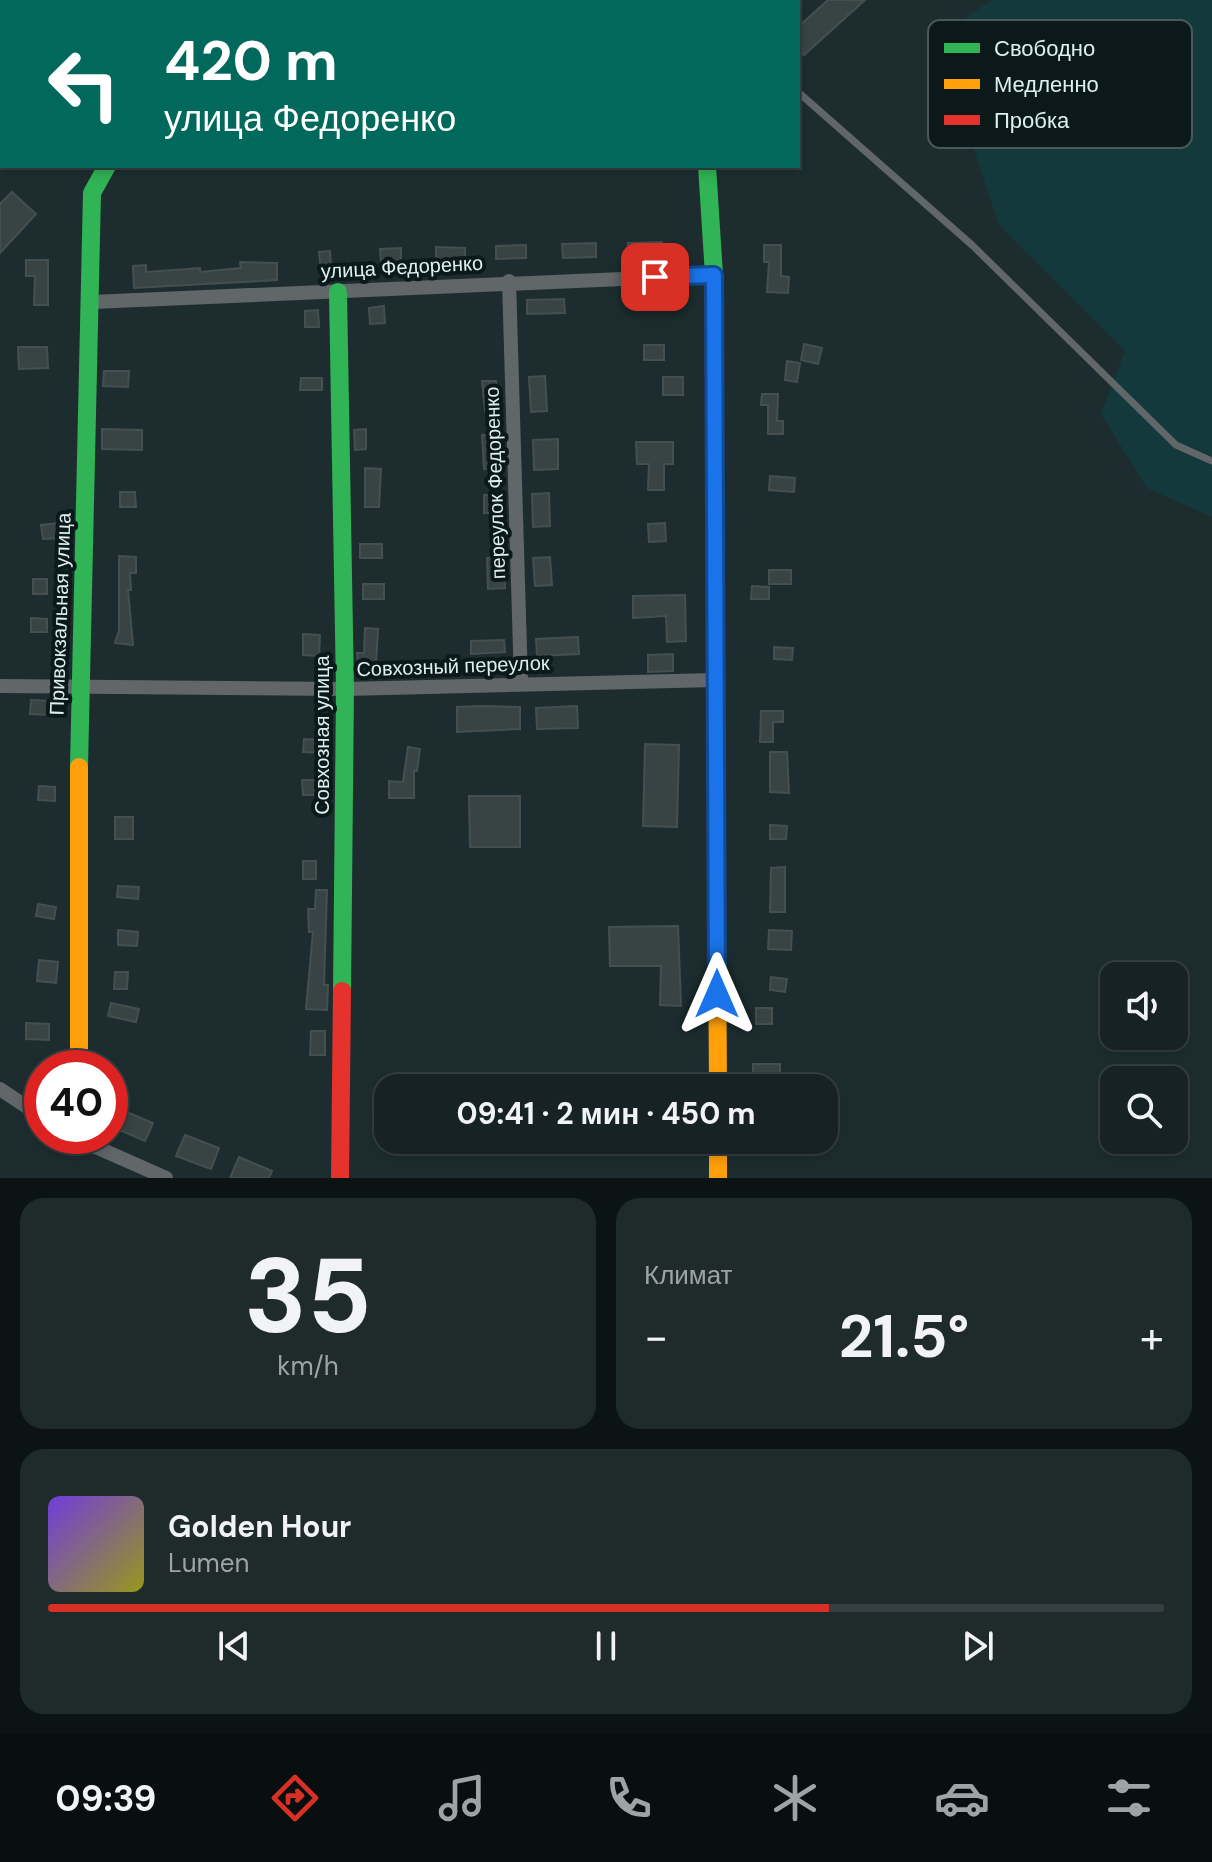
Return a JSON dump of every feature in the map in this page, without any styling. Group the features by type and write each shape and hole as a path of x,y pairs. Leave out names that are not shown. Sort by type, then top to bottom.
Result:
{"street":[{"name":"Привокзальная улица","path":"79,1050 79,687 92,302 92,193 106,168"},
{"path":"707,168 714,275 718,1074"},
{"name":"улица Федоренко","path":"92,302 509,281 714,275"},
{"name":"переулок Федоренко","path":"509,281 521,683"},
{"name":"Совхозная улица","path":"338,292 345,689 340,1178"},
{"name":"Совхозный переулок","path":"0,686 345,689 715,680"},
{"path":"0,1089 24,1105"},
{"path":"112,1154 166,1178"},
{"path":"718,1154 718,1178"}],"lane":[{"path":"800,94 972,245 1176,445 1212,461"}],"shaded area":[{"path":"992,0 1212,0 1212,517 1147,488 1101,414 1125,351 999,225 974,148 1192,148 1192,20 962,20"}],"building":[{"path":"828,0 865,0 804,55 800,51 800,25"},
{"path":"12,192 36,214 0,253 0,204"},
{"path":"662,242 662,258 628,259 628,243"},
{"path":"596,243 596,257 563,258 562,244"},
{"path":"526,245 526,258 496,259 496,246"},
{"path":"764,245 781,245 781,276 789,277 788,293 767,292 769,262 764,262"},
{"path":"436,247 465,248 465,261 436,261"},
{"path":"401,248 401,260 381,262 380,249"},
{"path":"330,251 331,265 355,263 357,278 322,278 319,252"},
{"path":"26,260 48,260 48,305 34,305 35,276 26,276"},
{"path":"240,262 277,263 277,280 134,288 133,266 146,265 146,272 200,268 200,272 241,268"},
{"path":"648,293 662,293 662,307 648,307"},
{"path":"564,299 565,313 527,314 527,300"},
{"path":"384,306 385,323 370,324 369,308"},
{"path":"318,310 319,327 305,327 305,311"},
{"path":"804,344 822,348 818,364 801,360"},
{"path":"644,345 664,345 664,360 644,360"},
{"path":"18,347 47,347 48,368 19,369"},
{"path":"787,361 800,363 797,382 785,380"},
{"path":"104,371 129,371 128,387 103,386"},
{"path":"545,376 547,411 531,412 529,377"},
{"path":"663,377 683,377 683,395 663,395"},
{"path":"301,378 322,378 322,390 300,390"},
{"path":"482,381 496,381 500,410 485,411"},
{"path":"762,394 778,394 777,421 783,421 783,434 768,434 768,405 761,405"},
{"path":"102,429 142,430 142,450 102,449"},
{"path":"366,429 366,449 355,450 354,430"},
{"path":"499,434 501,468 484,469 482,435"},
{"path":"558,439 558,469 534,470 533,440"},
{"path":"636,442 673,442 673,464 664,464 664,490 648,490 649,464 637,464"},
{"path":"365,468 381,469 379,507 365,507"},
{"path":"770,476 795,478 794,492 769,490"},
{"path":"120,492 135,492 136,507 120,507"},
{"path":"549,493 550,526 533,527 532,494"},
{"path":"484,495 500,495 500,513 484,513"},
{"path":"59,523 60,538 43,539 41,525"},
{"path":"665,523 666,541 649,542 648,524"},
{"path":"360,544 382,544 382,558 360,558"},
{"path":"119,556 136,557 136,573 130,573 131,590 128,590 133,645 115,643 119,631"},
{"path":"504,557 505,588 488,589 487,558"},
{"path":"550,557 552,585 535,586 533,558"},
{"path":"769,570 791,570 791,584 769,584"},
{"path":"33,579 47,579 47,594 33,594"},
{"path":"363,584 384,584 384,599 363,599"},
{"path":"752,586 769,587 769,599 751,599"},
{"path":"685,595 686,641 667,642 666,616 633,618 633,596"},
{"path":"31,618 47,619 47,632 31,632"},
{"path":"365,628 378,629 376,665 358,665 357,653 364,653"},
{"path":"303,634 320,635 319,656 303,655"},
{"path":"578,637 579,654 537,656 536,639"},
{"path":"504,640 505,652 471,654 471,641"},
{"path":"774,647 793,648 792,660 774,659"},
{"path":"673,654 673,671 648,672 648,655"},
{"path":"31,700 51,701 51,715 30,714"},
{"path":"577,706 578,728 537,729 536,708"},
{"path":"457,707 520,707 520,729 457,732"},
{"path":"761,711 783,711 783,722 773,722 773,742 760,742"},
{"path":"304,739 321,740 320,753 303,752"},
{"path":"645,744 679,745 677,827 643,826"},
{"path":"408,747 420,749 417,771 414,771 414,798 389,798 389,781 403,782"},
{"path":"770,752 787,752 789,793 770,792"},
{"path":"302,780 316,780 317,795 303,795"},
{"path":"39,786 55,787 55,801 38,800"},
{"path":"469,796 520,796 520,847 470,847"},
{"path":"115,817 133,817 133,839 115,839"},
{"path":"770,825 787,826 786,839 770,839"},
{"path":"303,861 316,861 316,879 303,879"},
{"path":"785,867 785,912 770,912 771,868"},
{"path":"118,886 139,887 138,899 117,897"},
{"path":"316,890 327,890 324,985 328,985 327,1010 306,1009 313,932 309,932 308,909 315,909"},
{"path":"38,904 56,907 54,919 36,916"},
{"path":"678,926 681,1006 660,1005 661,966 610,966 609,927"},
{"path":"118,930 138,932 137,946 118,945"},
{"path":"769,930 792,931 791,950 768,949"},
{"path":"39,960 58,962 56,983 37,981"},
{"path":"115,972 128,972 127,989 114,989"},
{"path":"771,977 787,979 785,992 770,990"},
{"path":"111,1003 139,1009 136,1022 108,1016"},
{"path":"756,1008 772,1008 772,1024 756,1024"},
{"path":"26,1023 49,1024 49,1040 26,1039"},
{"path":"311,1031 325,1031 325,1055 310,1055"},
{"path":"753,1064 780,1064 780,1074 753,1074"},
{"path":"128,1113 153,1123 145,1141 128,1134"},
{"path":"185,1135 219,1148 211,1169 176,1156"},
{"path":"239,1157 272,1171 269,1178 230,1178"}],"traffic: fast":[{"path":"79,767 92,193 106,168"},
{"path":"707,168 714,275 716,775"},
{"path":"338,292 345,689 342,991"}],"traffic: slow":[{"path":"79,767 79,1050"},
{"path":"716,775 718,1074"},
{"path":"718,1154 718,1178"}],"traffic: jam":[{"path":"340,1178 342,991"}],"route":[{"path":"655,277 714,275 717,994"}]}
